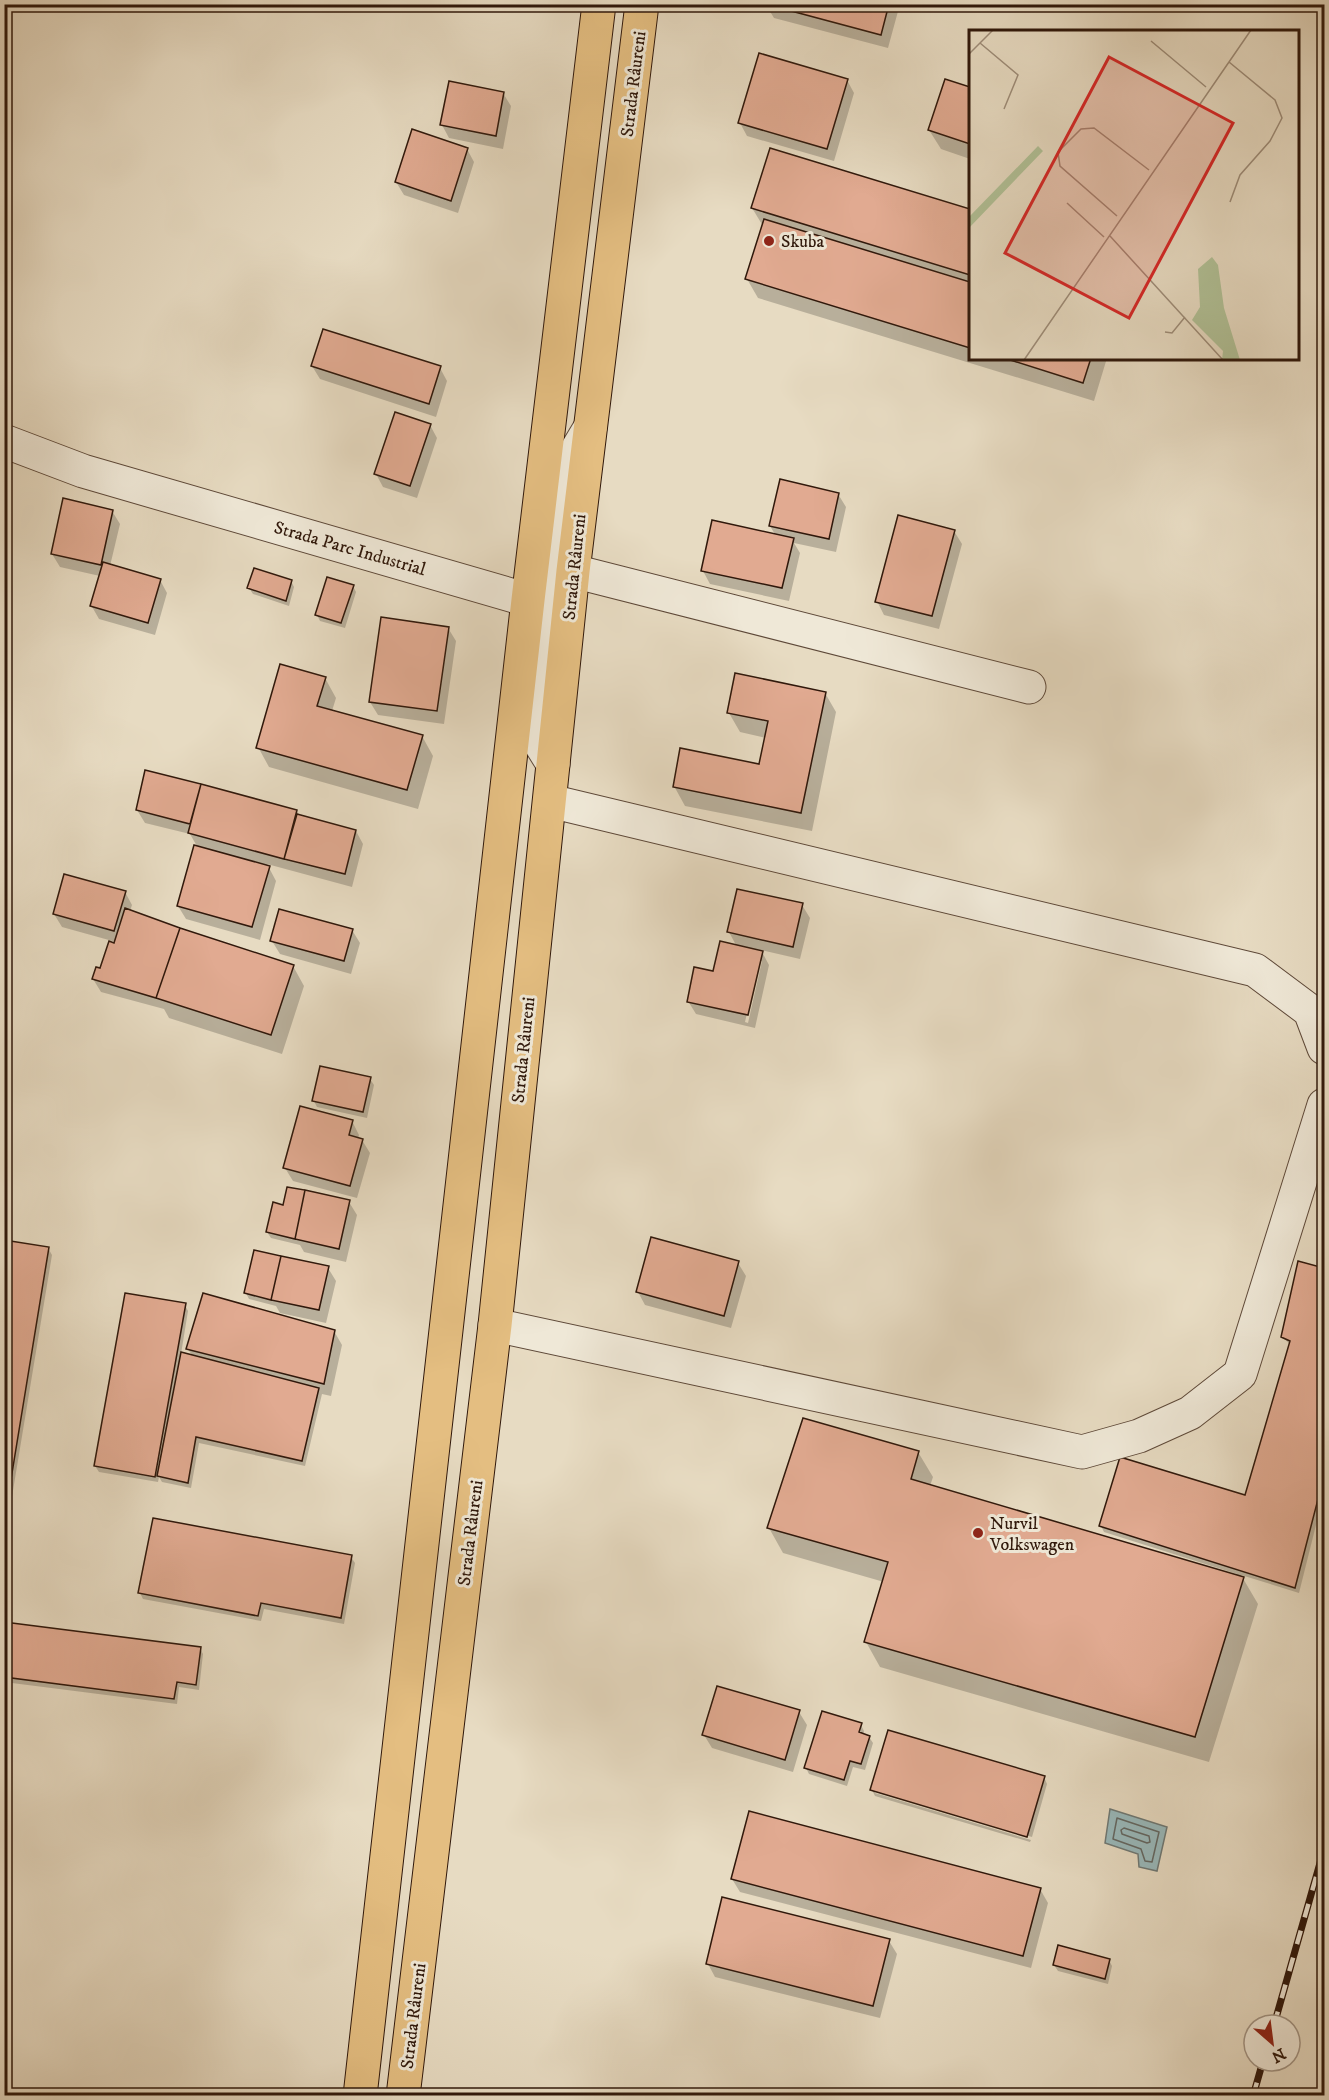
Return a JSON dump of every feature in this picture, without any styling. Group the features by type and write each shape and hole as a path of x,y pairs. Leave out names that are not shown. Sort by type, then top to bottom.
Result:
{"main road":[{"path":"360,2096 528,600 599,4"},
{"name":"Strada Râureni","path":"404,2096 495,1325 573,571 642,4"}],"street":[{"path":"553,764 538,740 546,618 528,600 550,587 555,577 566,468 590,428"},
{"name":"Strada Parc Industrial","path":"4,441 83,471 528,600"},
{"path":"573,571 1029,687"},
{"path":"550,801 1255,970 1310,1011 1324,1048"},
{"path":"495,1325 1082,1452 1139,1436 1190,1413 1240,1374 1324,1105"}],"water":[{"path":"1110,1809 1167,1827 1157,1871 1139,1867 1138,1854 1105,1843"}],"building":[{"path":"765,4 889,4 881,35"},
{"path":"759,53 848,79 827,149 738,123"},
{"path":"945,79 969,87 969,144 928,130"},
{"path":"449,81 504,92 496,136 440,125"},
{"path":"412,129 468,148 451,201 395,182"},
{"path":"770,148 969,209 969,275 751,208"},
{"path":"764,219 969,282 969,348 745,279"},
{"path":"323,329 441,366 429,404 311,366"},
{"path":"1010,360 1090,360 1083,383"},
{"path":"395,412 431,424 410,486 374,474"},
{"path":"780,479 839,493 829,539 769,526"},
{"path":"63,498 113,510 101,565 51,554"},
{"path":"898,515 955,530 932,616 875,602"},
{"path":"712,520 794,538 782,588 701,571"},
{"path":"103,562 161,579 148,623 90,606"},
{"path":"254,568 292,580 286,601 247,588"},
{"path":"327,577 354,585 341,623 315,615"},
{"path":"381,617 449,627 437,711 369,702"},
{"path":"280,664 326,677 317,706 423,735 407,790 256,748"},
{"path":"735,673 826,692 801,813 673,787 680,748 759,764 768,721 727,713"},
{"path":"145,770 201,784 190,824 136,810"},
{"path":"201,784 297,810 284,859 188,833"},
{"path":"297,814 356,830 345,874 284,859"},
{"path":"194,845 270,866 252,927 177,906"},
{"path":"64,874 126,891 114,931 53,914"},
{"path":"737,889 803,903 793,947 727,932"},
{"path":"125,908 180,928 156,998 92,979 96,967 100,968 109,941 114,943"},
{"path":"279,909 353,929 344,961 270,941"},
{"path":"180,928 294,965 271,1035 156,998"},
{"path":"720,941 763,951 748,1015 687,1002 694,967 713,971"},
{"path":"320,1066 371,1077 363,1112 312,1101"},
{"path":"300,1106 353,1120 349,1135 363,1139 350,1186 283,1168"},
{"path":"287,1187 305,1190 295,1239 266,1232 273,1202 283,1205"},
{"path":"305,1190 350,1200 339,1249 295,1239"},
{"path":"651,1237 739,1261 724,1316 636,1292"},
{"path":"4,1240 49,1247 4,1522"},
{"path":"254,1250 281,1256 271,1300 244,1293"},
{"path":"281,1256 329,1266 319,1310 271,1300"},
{"path":"1298,1261 1324,1268 1324,1476 1295,1588 1099,1526 1120,1457 1245,1495 1290,1341 1281,1337"},
{"path":"125,1293 186,1303 155,1477 94,1466"},
{"path":"203,1293 335,1330 324,1384 186,1349"},
{"path":"181,1352 319,1388 302,1461 196,1437 188,1483 157,1476"},
{"path":"803,1418 919,1451 911,1479 1244,1577 1195,1737 864,1642 888,1562 767,1528"},
{"path":"153,1518 352,1555 341,1618 261,1603 258,1616 138,1593"},
{"path":"4,1622 201,1647 196,1685 177,1682 174,1699 4,1677"},
{"path":"717,1686 800,1710 785,1760 702,1735"},
{"path":"822,1711 862,1723 859,1732 870,1736 861,1764 850,1761 844,1780 804,1768"},
{"path":"888,1730 1045,1776 1027,1837 870,1790"},
{"path":"749,1811 1041,1888 1023,1956 731,1879"},
{"path":"722,1897 890,1939 873,2006 706,1964"},
{"path":"1058,1945 1110,1959 1105,1979 1053,1965"}],"railway":[{"path":"1277,2013 1324,1849"},
{"path":"1253,2096 1260,2073"}],"place":[{"name":"Skuba","path":"769,241"},
{"name":"Nurvil Volkswagen","path":"978,1533"}]}
